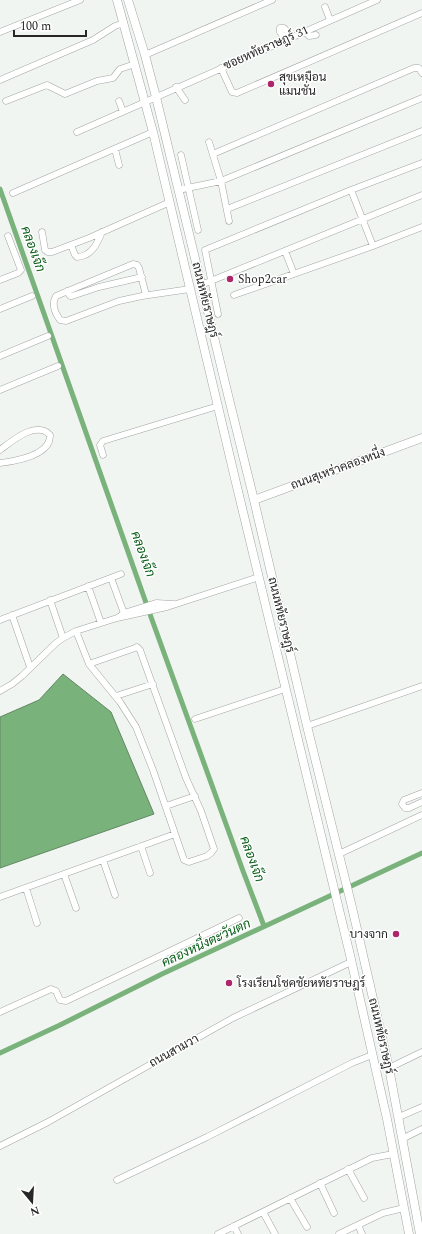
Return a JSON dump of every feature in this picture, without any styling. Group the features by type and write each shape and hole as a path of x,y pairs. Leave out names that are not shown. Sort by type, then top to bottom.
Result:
{"main road":[{"name":"ถนนหทัยราษฎร์","path":"117,0 153,132 285,689 339,909 387,1119 409,1234"},
{"name":"ถนนหทัยราษฎร์","path":"128,0 156,97 351,903 389,1068 420,1234"},
{"name":"ถนนสุเหร่าคลองหนึ่ง","path":"254,500 422,438"},
{"path":"238,491 254,500 244,517"},
{"path":"387,1119 399,1117"},
{"path":"393,1154 405,1153"}],"street":[{"path":"0,32 80,0"},
{"path":"145,55 272,0"},
{"name":"ซอยหทัยราษฎร์ 31","path":"77,132 377,0"},
{"path":"325,7 330,20"},
{"path":"221,68 232,92 237,93 422,13"},
{"path":"0,80 94,40 123,20"},
{"path":"304,31 309,36 316,35"},
{"path":"6,101 47,85 54,87 62,94 65,94 97,81 113,78 120,69 135,64"},
{"path":"213,154 414,68 419,68 422,73"},
{"path":"176,88 184,100"},
{"path":"178,190 221,181 422,98"},
{"path":"119,101 123,112"},
{"path":"227,209 422,131"},
{"path":"13,193 153,132"},
{"path":"209,142 221,181 229,221"},
{"path":"115,149 119,165"},
{"path":"181,155 198,230"},
{"path":"218,314 205,250 351,190 422,163"},
{"path":"351,190 373,246"},
{"path":"201,285 362,218 422,195"},
{"path":"42,232 44,247 48,252 71,245 170,202"},
{"path":"234,295 373,246 422,227"},
{"path":"71,245 75,255 78,257 83,257 90,253 96,246 102,232"},
{"path":"0,280 18,273 21,270 8,236"},
{"path":"285,251 294,274"},
{"path":"146,295 142,277 137,265 133,264 66,291 56,296 53,302 54,310 57,316 63,321 119,301 146,295 190,289"},
{"path":"66,291 70,296 72,296 95,288 142,277"},
{"path":"0,309 32,296"},
{"path":"0,356 48,336"},
{"path":"0,390 58,366"},
{"path":"103,455 100,445 104,441 218,406"},
{"path":"0,450 28,432 42,430 46,431 50,435 50,441 44,450 25,458 0,463"},
{"path":"0,620 120,574"},
{"path":"0,691 12,684 63,638 76,631 142,609 157,605 176,604 259,577"},
{"path":"111,578 124,615"},
{"path":"88,586 102,623"},
{"path":"50,600 63,638"},
{"path":"12,615 30,667"},
{"path":"76,631 88,664 116,696 136,727 166,806 184,860 187,862 207,856 213,851 208,832 195,796 186,778 140,650 137,647 88,664"},
{"path":"116,696 153,684"},
{"path":"307,726 422,686"},
{"path":"195,719 285,689"},
{"path":"422,793 404,800 402,804 405,808 409,808 422,802"},
{"path":"166,806 195,796"},
{"path":"339,854 422,815"},
{"path":"0,898 175,834"},
{"path":"141,846 150,873"},
{"path":"103,860 115,895"},
{"path":"64,874 76,908"},
{"path":"26,888 37,923"},
{"path":"0,1012 51,989 56,991 60,1000 66,1000 240,918"},
{"name":"ถนนสามวา","path":"0,1146 48,1122 233,1018 351,962"},
{"path":"389,1068 422,1052"},
{"path":"117,1180 207,1137 352,1063 372,1055"},
{"path":"399,1117 422,1107"},
{"path":"402,1139 422,1129"},
{"path":"218,1234 372,1158 393,1154"},
{"path":"348,1169 364,1198"},
{"path":"320,1183 334,1213"},
{"path":"290,1198 307,1227"},
{"path":"339,1234 383,1213 404,1208"},
{"path":"263,1212 275,1234"},
{"path":"358,1225 362,1234"},
{"path":"234,1226 238,1234"}],"shaded area":[{"path":"63,674 111,712 154,814 0,868 0,717 39,700"}],"waterway":[{"name":"คลองเจ๊ก","path":"0,189 151,617 264,926"},
{"name":"คลองหนึ่งตะวันตก","path":"0,1053 162,974 422,853"}],"place":[{"name":"สุขเหมือน แมนชั่น","path":"271,84"},
{"name":"Shop2car","path":"230,279"},
{"name":"บางจาก","path":"396,934"},
{"name":"โรงเรียนโชคชัยหทัยราษฎร์","path":"229,983"}]}
